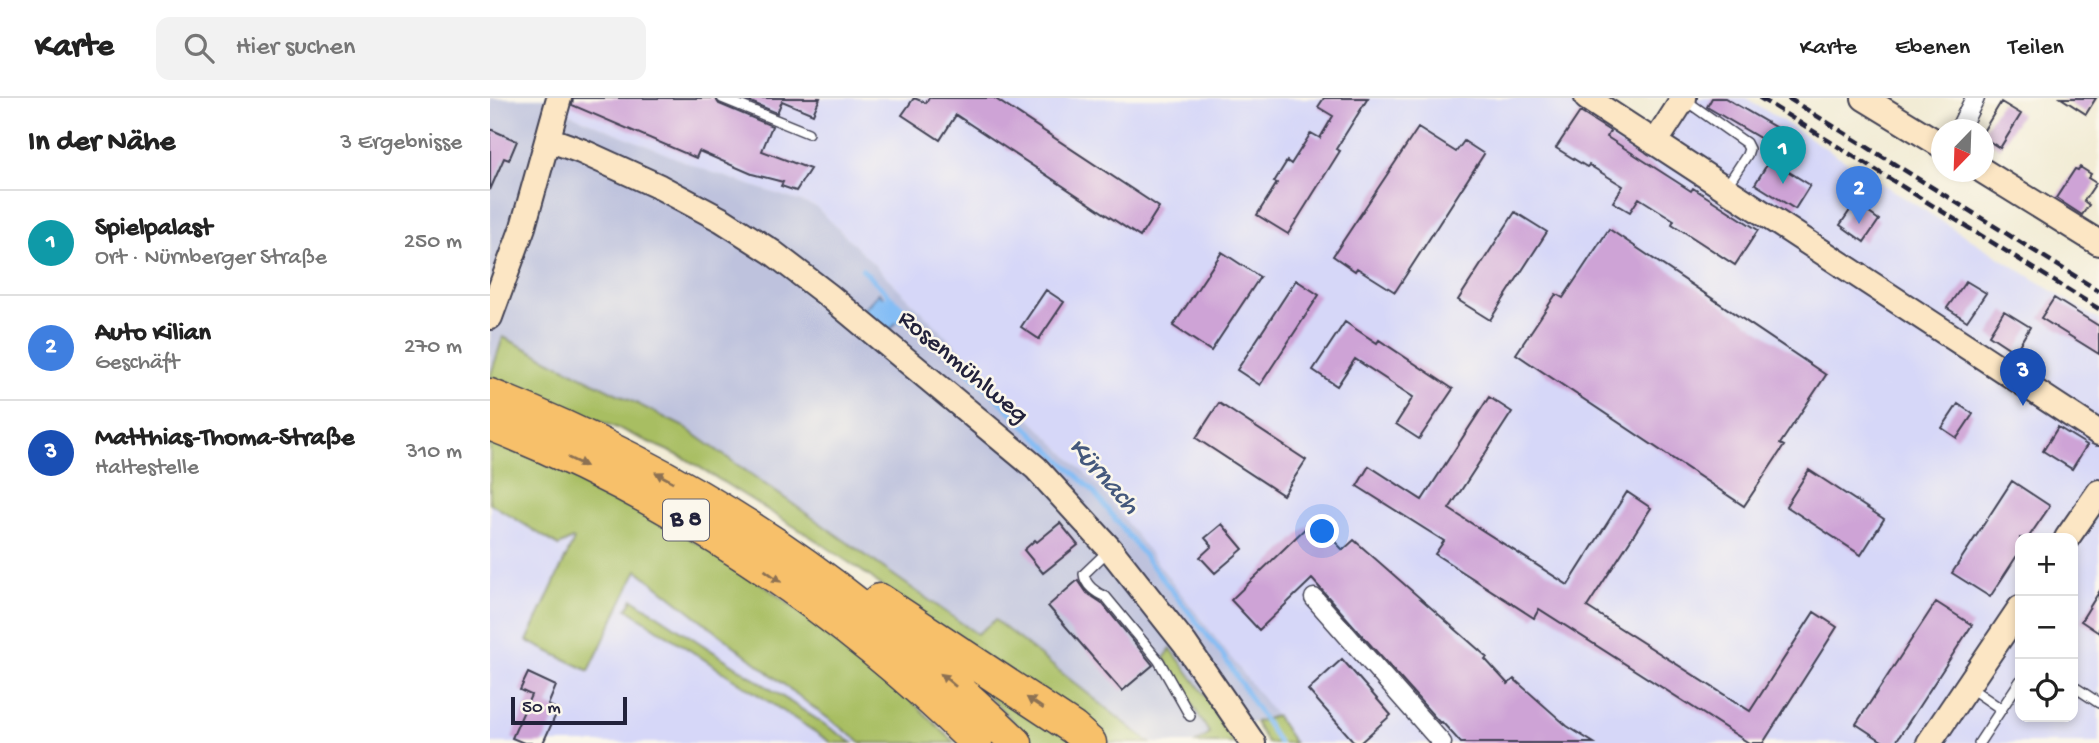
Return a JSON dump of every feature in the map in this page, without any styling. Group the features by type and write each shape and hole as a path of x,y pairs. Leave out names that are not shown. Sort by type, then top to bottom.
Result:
{"highway":[{"name":"B 8","path":"490,395 511,422 746,557 845,628 916,687 976,743"},
{"name":"B 8","path":"511,422 607,447 724,512 785,551 863,608 960,690 1016,743"},
{"name":"B 8","path":"785,551 853,581 1062,721 1090,743"}],"street":[{"path":"490,317 523,227 559,98"},
{"path":"1587,98 2099,433"},
{"path":"1864,98 1931,139"},
{"path":"1964,119 1975,98"},
{"path":"1655,143 1684,99"},
{"name":"Rosenmühlweg","path":"548,139 660,187 722,220 772,252 838,303 1036,468 1111,549 1185,644 1253,743"},
{"path":"1994,178 2099,243"},
{"path":"2070,533 2099,492"},
{"path":"1314,598 1443,743"},
{"path":"1929,743 2015,616"}],"lane":[{"path":"722,98 808,133"},
{"path":"1684,99 1746,143 1749,149 1725,190"},
{"path":"1111,549 1089,568 1084,579 1097,594 1105,597 1159,661 1190,716"},
{"path":"1968,686 2001,709"},
{"path":"1979,743 2015,688"},
{"path":"2078,689 2099,703"}],"shaded area":[{"path":"490,98 567,98 563,111 705,170 816,207 1099,487 1276,716 1210,734 1196,743 1150,743 996,620 977,634 504,338 490,372"},
{"path":"567,98 1588,98 1654,133 1680,98 1746,98 2099,320 2099,743 1294,743 1099,487 816,207 705,170 563,111"},
{"path":"490,503 559,546 572,539 639,571 862,743 490,743"}],"green space":[{"path":"503,337 684,427 977,634 995,620 1150,743 1103,743 917,616 872,578 686,459 490,377"},
{"path":"490,439 538,456 734,563 885,675 955,743 862,743 637,570 589,671 527,641 574,540 559,546 490,503"},
{"path":"633,599 853,743 832,743 627,609"},
{"path":"916,632 1079,743 1035,743 988,696"},
{"path":"1171,649 1228,726 1237,743 1196,743 1210,734 1164,658"},
{"path":"1276,716 1294,743 1267,743 1255,722"}],"water":[{"path":"879,293 903,315 888,332 863,310"}],"building":[{"path":"573,98 715,98 719,104 772,126 762,151 810,169 796,191 781,186 783,182 752,174 699,151 696,158 572,105"},
{"path":"741,98 820,98 813,114 782,101 777,113"},
{"path":"914,98 926,103 929,98 994,98 1159,207 1140,237 956,115 940,140 902,115"},
{"path":"1324,98 1368,98 1336,149 1340,151 1288,234 1257,215 1287,161 1291,164 1311,133 1320,138 1333,116 1318,107"},
{"path":"1712,98 1725,98 1785,133 1777,148 1707,107"},
{"path":"2061,98 2096,98 2086,114"},
{"path":"2001,102 2021,114 2000,148 1994,144 1994,119 1991,119"},
{"path":"1580,112 1610,131 1607,137 1758,230 1735,265 1672,224 1674,220 1639,198 1630,212 1613,202 1623,186 1556,148"},
{"path":"1418,128 1456,152 1464,141 1484,154 1395,292 1333,256"},
{"path":"490,129 517,141 509,160 504,158 490,190"},
{"path":"1770,160 1810,185 1795,209 1755,184"},
{"path":"2080,167 2091,174 2088,178 2096,183 2084,201 2089,205 2082,215 2056,198 2075,169"},
{"path":"1855,203 1879,220 1864,242 1840,225"},
{"path":"1515,212 1547,232 1490,320 1458,300"},
{"path":"1609,229 1826,375 1780,444 1784,446 1744,506 1516,354 1556,294 1563,298"},
{"path":"1222,252 1260,277 1211,351 1173,326"},
{"path":"1296,280 1319,295 1260,385 1237,370"},
{"path":"1966,281 1986,293 1967,321 1947,308"},
{"path":"1046,290 1064,302 1039,339 1021,327"},
{"path":"2054,298 2099,326 2099,354 2041,318"},
{"path":"2004,311 2030,327 2015,352 1989,335"},
{"path":"1345,322 1377,343 1379,340 1453,389 1419,439 1396,424 1413,397 1355,359 1337,386 1313,370"},
{"path":"1489,397 1512,412 1449,509 1568,585 1627,492 1651,508 1587,607 1750,711 1814,612 1837,627 1763,743 1749,743 1539,609 1534,618 1435,554 1444,541 1357,486 1369,466 1422,500"},
{"path":"1219,403 1306,460 1283,495 1196,438"},
{"path":"1958,404 1973,414 1957,438 1942,428"},
{"path":"2058,427 2087,445 2072,469 2043,451"},
{"path":"1809,470 1884,519 1861,555 1786,506"},
{"path":"2012,481 2050,506 2031,533 2015,533 2015,559 1990,597 1952,573"},
{"path":"1314,520 1343,550 1354,540 1487,657 1485,659 1508,684 1514,679 1567,726 1594,743 1461,743 1312,579 1259,630 1231,600"},
{"path":"1060,523 1078,545 1043,573 1024,550"},
{"path":"1222,524 1243,549 1215,573 1200,557 1212,546 1205,538"},
{"path":"1078,580 1087,593 1102,603 1153,665 1122,691 1048,606"},
{"path":"2099,592 2099,633 2081,621"},
{"path":"1936,602 1972,625 1895,743 1885,743 1856,724"},
{"path":"1342,659 1391,715 1360,743 1355,743 1308,690"},
{"path":"528,673 556,686 548,705 558,710 543,743 524,743 512,738 531,695 520,690"}],"waterway":[{"name":"Kürnach","path":"862,269 1092,490 1222,654 1279,743"},
{"path":"887,304 899,315 909,315"}],"railway":[{"path":"1760,98 2099,309"},
{"path":"1788,98 2099,291"}],"place":[{"name":"Spielpalast","path":"1783,184"},
{"name":"Auto Kilian","path":"1859,224"},
{"name":"Matthias-Thoma-Straße","path":"2023,406"}]}
